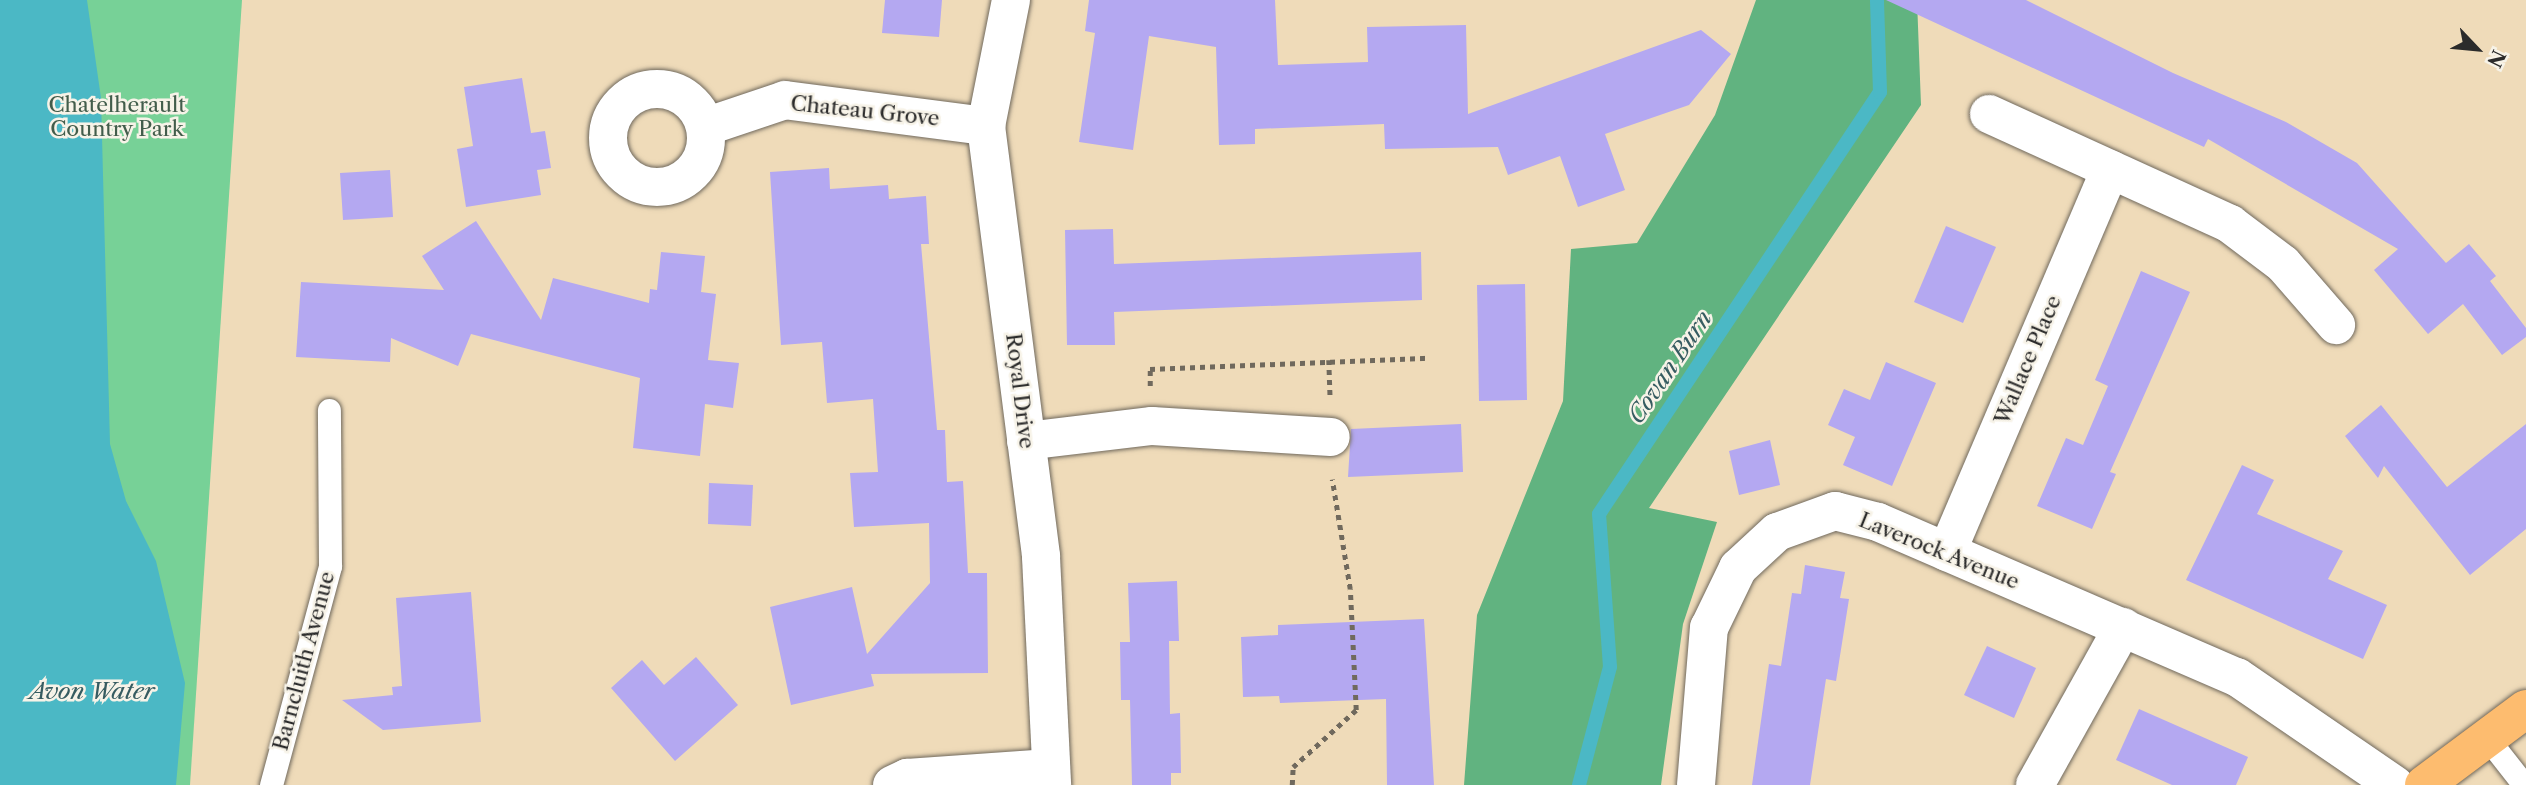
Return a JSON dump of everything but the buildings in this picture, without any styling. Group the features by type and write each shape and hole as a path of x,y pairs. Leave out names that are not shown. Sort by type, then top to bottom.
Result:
{"main road":[{"path":"2424,785 2526,709"}],"street":[{"name":"Royal Drive","path":"1011,0 985,125 1041,557 1051,777"},
{"name":"Chateau Grove","path":"705,127 785,100 985,125"},
{"path":"1989,114 2230,224 2283,264 2336,325"},
{"name":"Wallace Place","path":"1947,552 2110,169"},
{"path":"1026,441 1152,426 1331,437"},
{"name":"Laverock Avenue","path":"1696,785 1709,628 1738,568 1777,532 1835,511 1878,522 2237,677 2395,785"},
{"path":"2035,785 2123,627"},
{"path":"892,785 907,778 1051,777"}],"lane":[{"name":"Barncluith Avenue","path":"271,785 330,566 329,410"},
{"path":"2487,738 2524,785"}],"path":[{"path":"1152,426 1150,369 1429,358"},
{"path":"1292,785 1293,767 1356,710 1350,589 1333,486 1329,360"}],"green space":[{"name":"Chatelherault Country Park","path":"0,0 242,0 190,785 0,785"},
{"path":"1756,0 1917,0 1921,105 1649,508 1717,522 1683,624 1661,785 1464,785 1477,615 1563,401 1571,249 1637,243 1715,115"}],"water":[{"name":"Avon Water","path":"0,0 87,0 101,98 110,444 126,501 156,561 185,683 176,785 0,785"}],"waterway":[{"name":"Covan Burn","path":"1579,785 1610,667 1599,514 1880,92 1877,0"}]}
